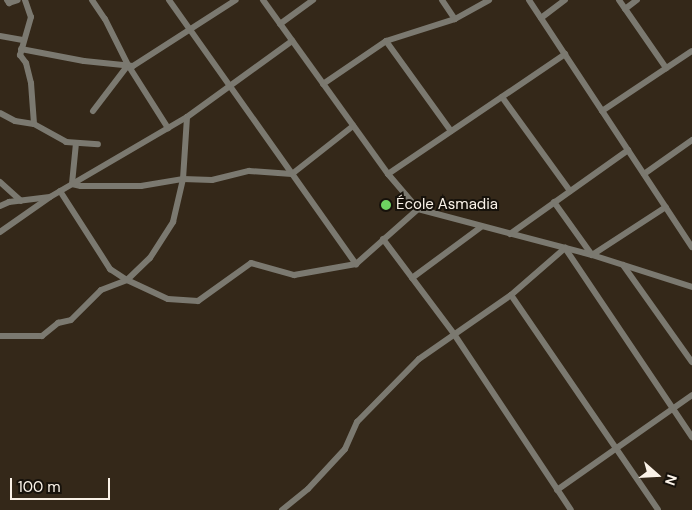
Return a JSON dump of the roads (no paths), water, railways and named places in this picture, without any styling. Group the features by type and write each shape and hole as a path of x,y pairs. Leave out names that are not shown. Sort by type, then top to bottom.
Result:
{"street":[{"path":"7,0 9,3 18,0"},
{"path":"25,0 31,17 20,55 26,63 31,83 34,124"},
{"path":"92,0 105,19 128,66 168,128"},
{"path":"169,0 356,264"},
{"path":"21,49 133,66 236,0"},
{"path":"263,0 388,174 418,209 592,255 692,287"},
{"path":"280,24 313,0"},
{"path":"442,0 455,19"},
{"path":"323,84 386,41 455,19 489,0"},
{"path":"529,0 692,247"},
{"path":"540,18 565,0"},
{"path":"619,0 666,68"},
{"path":"625,9 637,0"},
{"path":"0,36 23,40"},
{"path":"0,232 50,197 186,117 231,87 292,41"},
{"path":"386,41 451,131"},
{"path":"602,111 692,51"},
{"path":"388,174 565,54"},
{"path":"93,111 128,66"},
{"path":"502,97 570,191"},
{"path":"0,113 15,121 34,124 66,142 98,144"},
{"path":"0,336 42,336 58,323 71,320 102,290 126,280 150,258 173,222 183,179 186,117"},
{"path":"72,184 141,186 183,179 212,180 248,172 292,174 353,126"},
{"path":"644,174 692,140"},
{"path":"72,184 76,142"},
{"path":"510,234 628,150"},
{"path":"0,182 21,201"},
{"path":"60,191 110,269 126,280 168,299 198,301 251,263 294,275 356,264 418,209"},
{"path":"0,206 50,197"},
{"path":"554,202 592,255"},
{"path":"592,255 666,208"},
{"path":"412,278 481,227"},
{"path":"384,240 454,334 572,510"},
{"path":"282,510 308,489 345,449 357,422 412,366 510,295 565,248"},
{"path":"565,248 692,437"},
{"path":"623,265 692,362"},
{"path":"510,295 658,510"},
{"path":"557,490 692,395"}],"place":[{"name":"École Asmadia","path":"386,205"}]}
